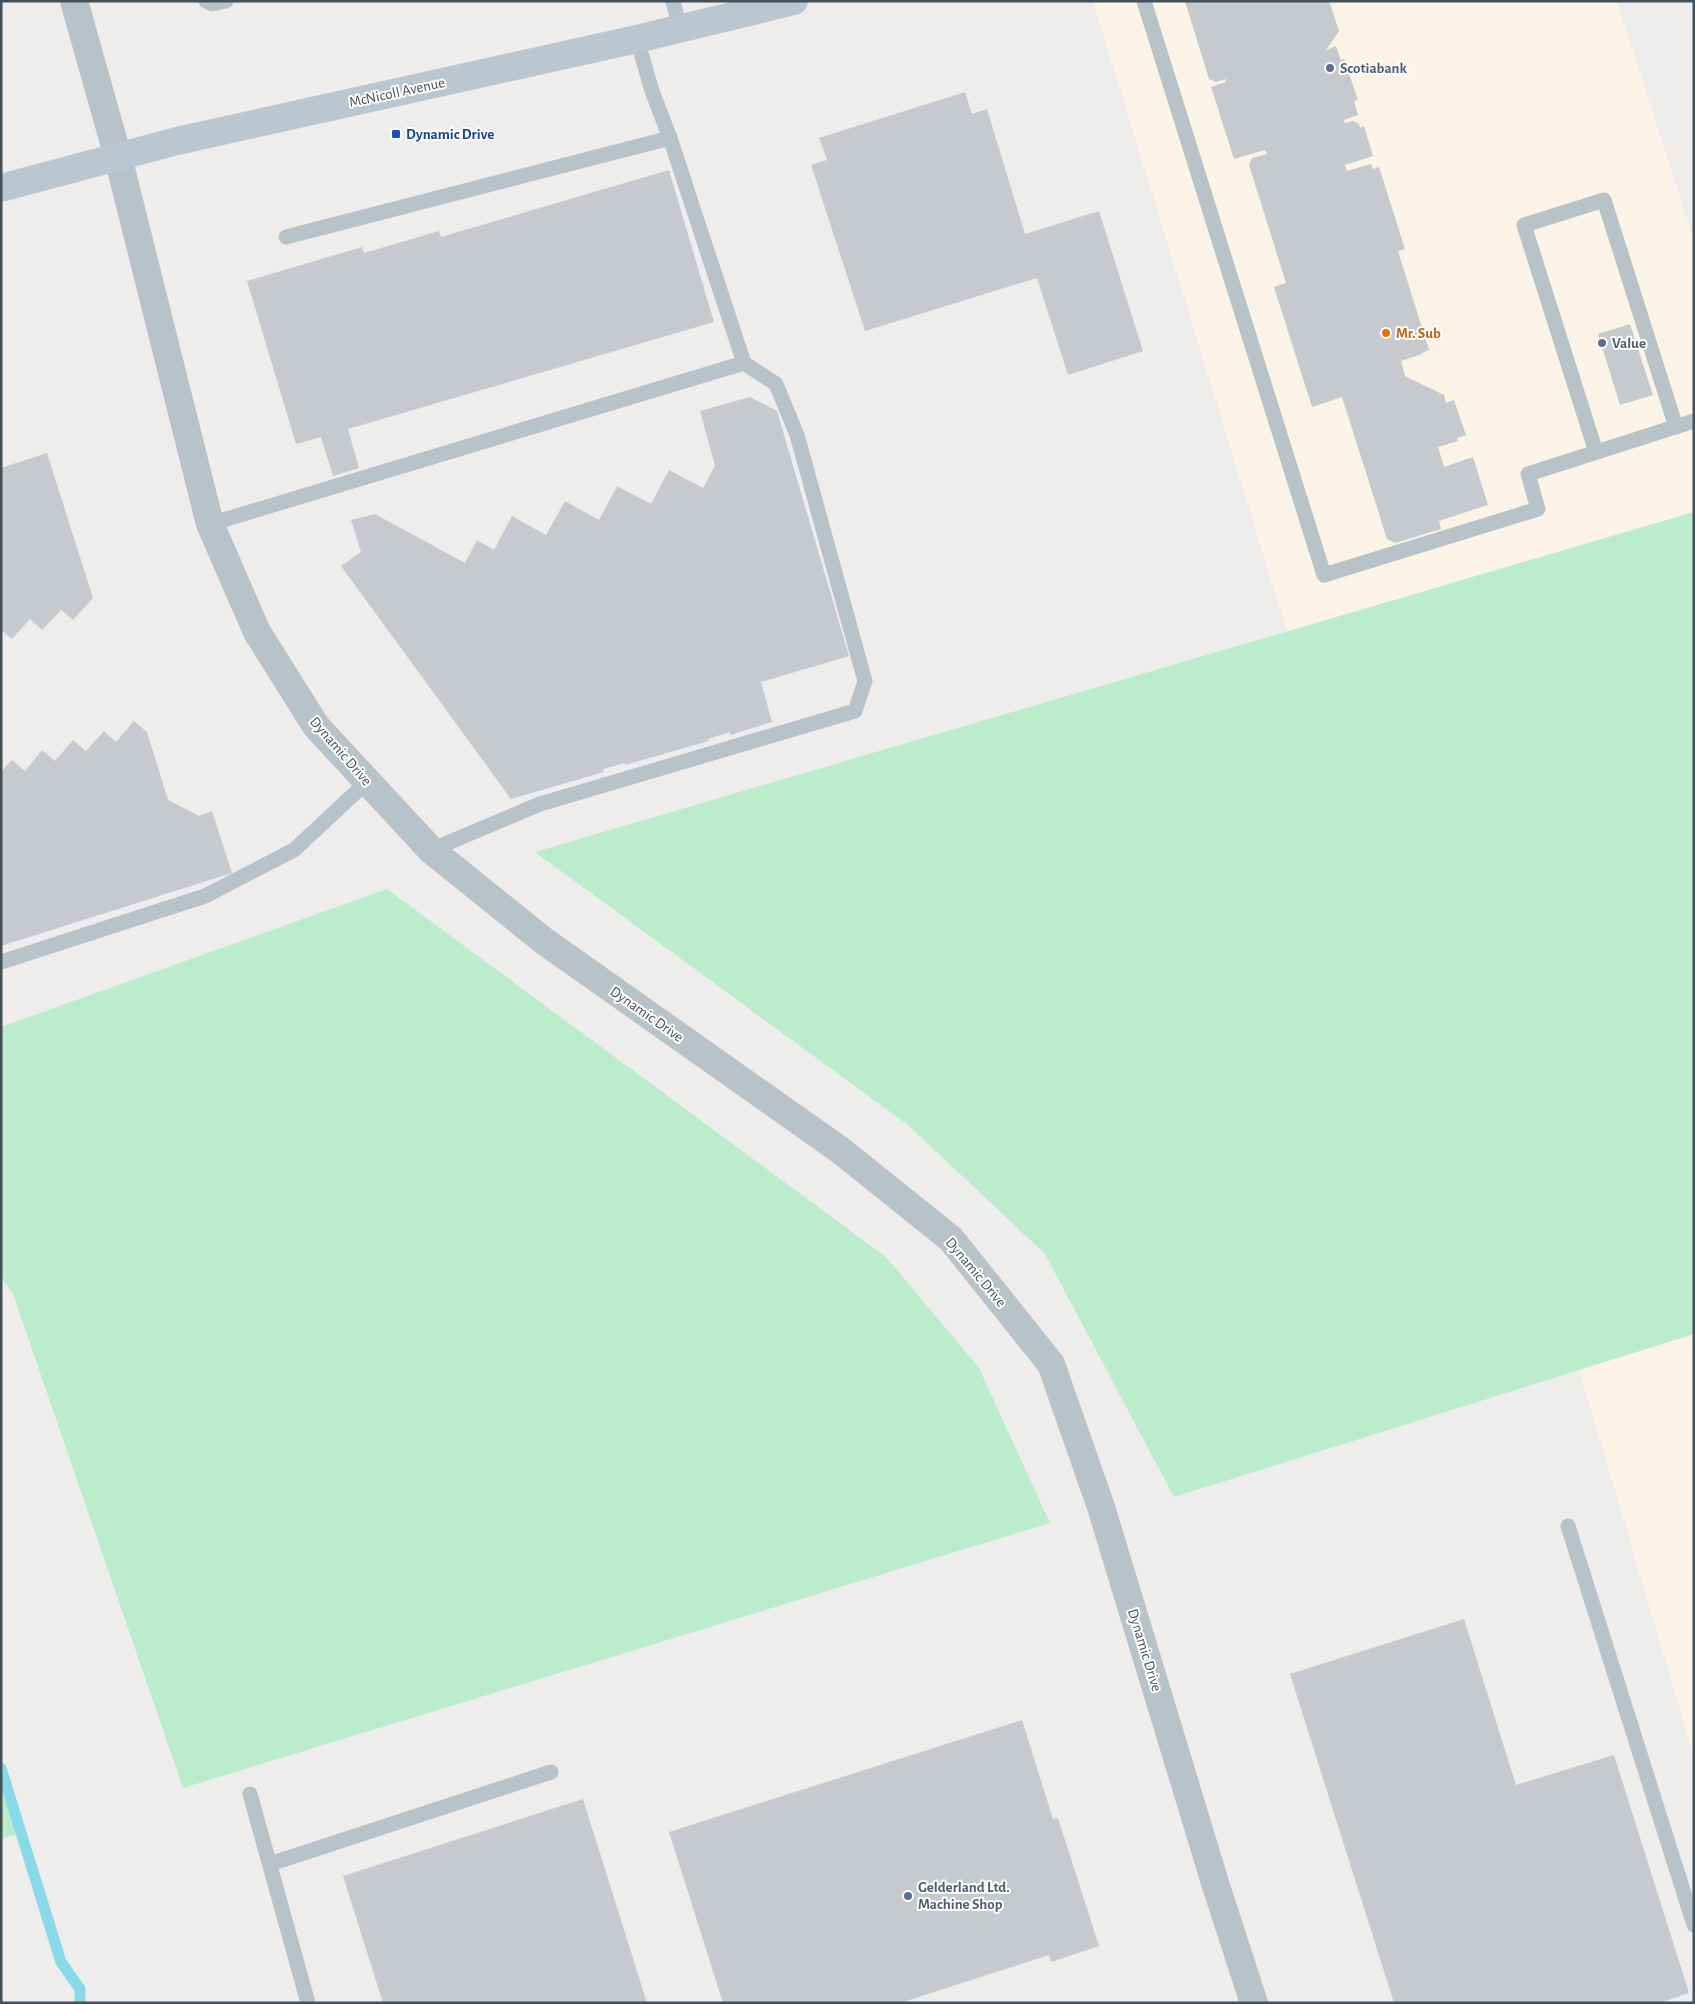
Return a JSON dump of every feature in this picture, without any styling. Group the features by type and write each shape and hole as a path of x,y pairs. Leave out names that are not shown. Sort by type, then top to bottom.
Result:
{"main road":[{"name":"McNicoll Avenue","path":"1,188 177,141 638,39 794,1"}],"street":[{"name":"Dynamic Drive","path":"74,1 118,157 210,524 257,632 316,726 432,850 544,941 840,1150 951,1239 1051,1364 1101,1507 1216,1886 1254,2003"}],"lane":[{"path":"206,1 212,4 226,1"},
{"path":"672,1 680,28"},
{"path":"1144,1 1324,575 1538,508 1528,474 1694,421"},
{"path":"432,850 540,804 855,711 864,681 797,435 776,384 744,363 670,138 652,91 638,39"},
{"path":"286,237 670,138"},
{"path":"1596,452 1524,225 1604,200 1676,427"},
{"path":"210,524 744,363"},
{"path":"1,962 205,896 294,850 368,781"},
{"path":"1568,1526 1694,1924"},
{"path":"270,1864 551,1772"},
{"path":"250,1794 308,2003"}],"shaded area":[{"path":"1093,1 1617,1 1694,241 1694,512 1287,632"},
{"path":"1694,1334 1694,1756 1579,1370"}],"green space":[{"path":"1694,512 1694,1334 1174,1497 1045,1254 908,1125 535,852"},
{"path":"387,889 886,1257 979,1368 1050,1523 183,1788 13,1294 1,1277 1,1027"},
{"path":"1,1774 21,1833 1,1839"}],"building":[{"path":"1185,1 1329,1 1339,31 1326,50 1336,46 1341,60 1344,59 1358,100 1354,101 1358,115 1344,120 1345,123 1353,121 1359,124 1360,128 1364,126 1373,156 1345,165 1347,171 1371,164 1373,169 1379,167 1405,249 1398,251 1429,350 1401,361 1405,376 1444,395 1446,403 1454,400 1466,435 1457,438 1458,441 1438,447 1444,467 1473,457 1488,505 1439,521 1441,529 1395,543 1387,539 1342,397 1312,407 1274,287 1286,283 1249,165 1252,158 1267,154 1265,150 1234,159 1211,87 1226,82 1225,79 1216,82 1209,79"},
{"path":"965,92 972,114 987,109 1025,234 1099,211 1143,351 1068,375 1037,278 865,331 811,165 827,160 819,138"},
{"path":"669,170 714,322 348,429 359,468 333,476 321,437 296,444 247,281 362,247 364,253 439,231 441,237"},
{"path":"1630,324 1653,395 1620,405 1598,334"},
{"path":"750,397 777,411 849,656 761,682 772,722 730,735 730,732 708,739 709,741 625,765 625,763 603,769 604,772 511,799 341,566 361,552 351,520 375,514 465,563 477,540 494,550 512,516 546,535 565,501 599,520 617,486 651,504 669,470 703,488 715,466 700,411"},
{"path":"47,453 93,598 73,620 61,610 42,630 30,619 12,639 1,630 1,468"},
{"path":"134,721 147,732 168,800 199,816 212,811 232,873 1,946 1,772 12,760 25,771 42,750 55,761 73,740 86,751 104,731 116,742"},
{"path":"1464,1619 1516,1785 1614,1755 1689,1993 1659,2003 1394,2003 1290,1674"},
{"path":"1022,1720 1053,1819 1058,1818 1099,1946 1051,1962 1049,1955 900,2003 723,2003 669,1832"},
{"path":"583,1799 647,2003 383,2003 343,1876"}],"waterway":[{"path":"1,1768 61,1962 80,1989 80,2003"}],"place":[{"name":"Scotiabank","path":"1330,68"},
{"name":"Dynamic Drive","path":"396,134"},
{"name":"Mr. Sub","path":"1386,333"},
{"name":"Value","path":"1602,343"},
{"name":"Gelderland Ltd. Machine Shop","path":"908,1896"}]}
